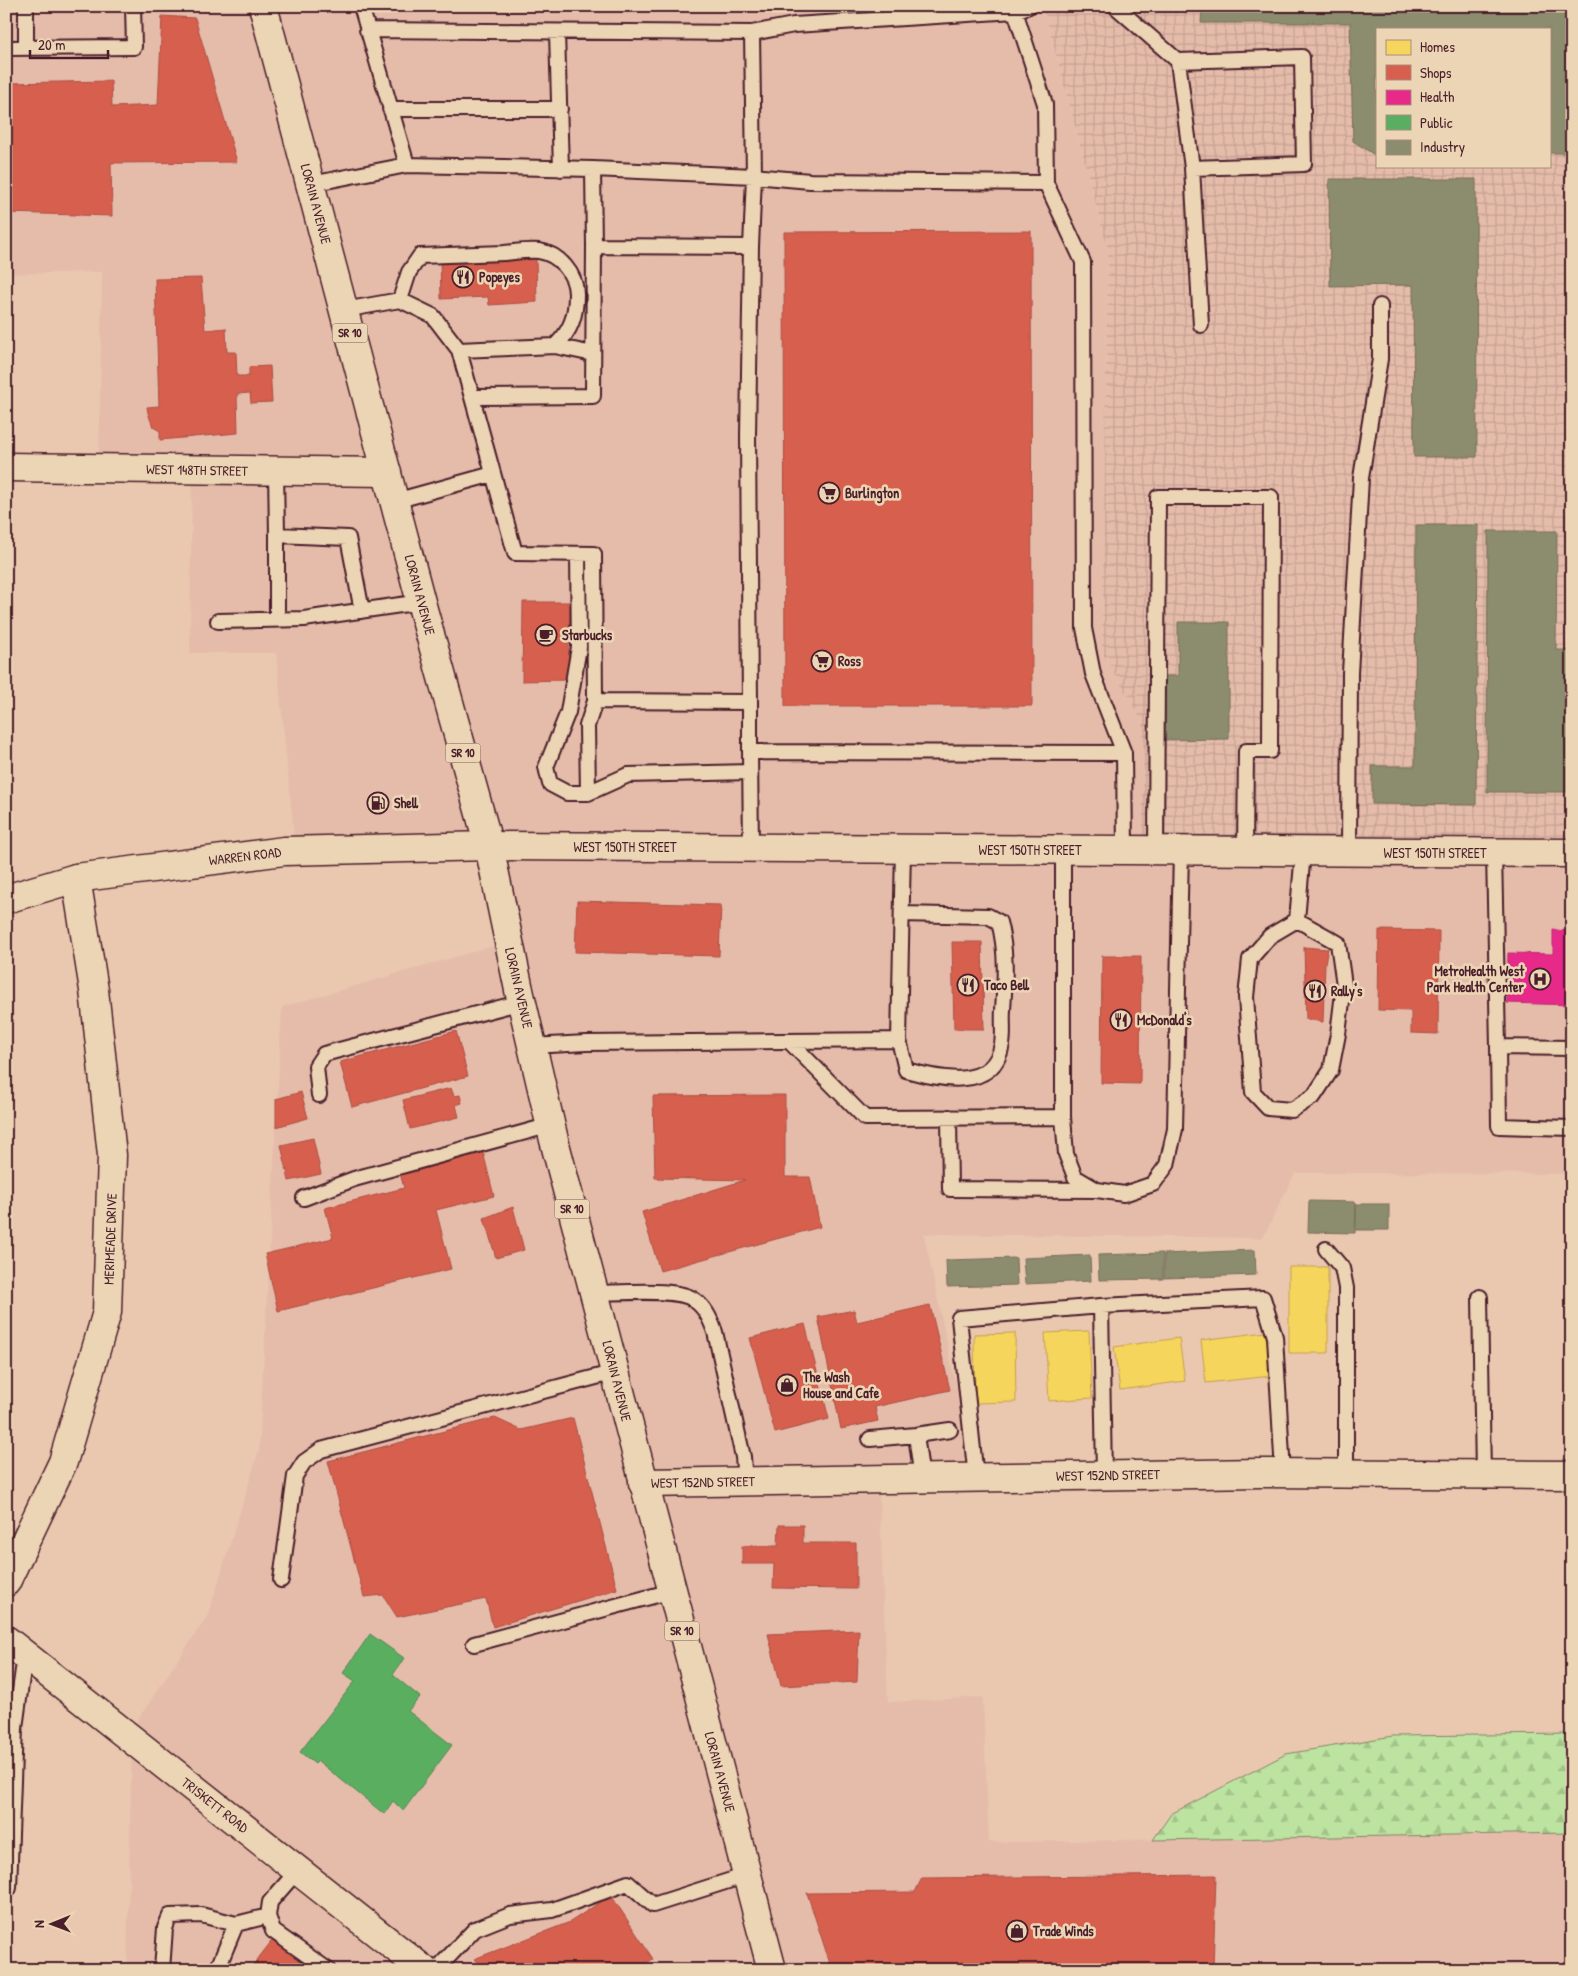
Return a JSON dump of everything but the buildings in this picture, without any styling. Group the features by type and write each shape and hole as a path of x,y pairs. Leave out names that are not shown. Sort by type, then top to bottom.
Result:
{"main road":[{"name":"LORAIN AVENUE","path":"263,6 421,602 489,846 522,1002 551,1125 643,1483 772,1970"},
{"name":"WEST 148TH STREET","path":"6,467 387,472"},
{"name":"WEST 150TH STREET","path":"489,846 1572,854"},
{"name":"WARREN ROAD","path":"6,899 76,878 284,851 489,846"},
{"name":"MERIMEADE DRIVE","path":"6,1582 63,1462 107,1312 112,1155 94,990 76,878"},
{"name":"WEST 152ND STREET","path":"643,1483 1283,1473 1572,1475"},
{"name":"TRISKETT ROAD","path":"16,1647 424,1970"}],"lane":[{"path":"26,6 26,48"},
{"path":"6,48 134,47 133,6"},
{"path":"360,6 407,165"},
{"path":"367,30 752,33 794,24 1015,11 1029,6"},
{"path":"1115,6 1178,61 1192,168 1201,325"},
{"path":"1015,11 1045,104 1046,183 1083,262 1084,628 1093,674 1124,753 1125,850"},
{"path":"558,32 561,168"},
{"path":"751,848 748,416 754,176 752,33"},
{"path":"1178,61 1302,57 1304,164 1192,168"},
{"path":"390,109 560,109"},
{"path":"311,184 407,165 593,169 754,176 810,181 1046,183"},
{"path":"472,397 593,396 593,169"},
{"path":"594,246 752,247"},
{"path":"400,300 409,272 420,256 539,251 563,262 576,290 576,303 572,320 566,335 555,346"},
{"path":"344,310 400,300 433,316 459,350 515,553 594,554 595,701 587,726 588,793"},
{"path":"1349,852 1350,664 1362,478 1380,359 1380,306"},
{"path":"459,350 555,346 593,354"},
{"path":"276,470 277,620"},
{"path":"395,501 493,474"},
{"path":"949,1118 950,1190 1097,1190 1124,1194 1153,1184 1167,1165 1175,1129 1158,497 1271,497 1270,751 1246,751 1245,851"},
{"path":"277,535 348,538 362,611"},
{"path":"578,554 577,657 568,712 546,767 550,784 567,793 588,793 628,775 750,772"},
{"path":"218,621 304,619 421,602"},
{"path":"595,701 750,702"},
{"path":"750,752 1124,753"},
{"path":"902,914 988,916 1000,922 1006,971 1002,1045 996,1061 985,1072 975,1078 949,1079 906,1070 899,1040 903,849"},
{"path":"1064,850 1063,1117 1066,1154 1075,1177 1097,1190"},
{"path":"1297,920 1303,852"},
{"path":"1494,853 1500,1126 1572,1128"},
{"path":"1297,920 1338,943 1344,985 1338,1034 1331,1070 1314,1096 1292,1110 1268,1108 1253,1092 1246,997 1250,959 1270,936 1297,920"},
{"path":"319,1096 316,1066 324,1054 522,1002"},
{"path":"532,1046 586,1043 899,1040"},
{"path":"789,1041 865,1118 1063,1117"},
{"path":"1498,1047 1572,1048"},
{"path":"304,1198 354,1179 551,1125"},
{"path":"1326,1250 1342,1268 1346,1288 1346,1473"},
{"path":"594,1293 670,1293 690,1297 703,1307 710,1318 717,1340 743,1457 745,1482"},
{"path":"1480,1297 1483,1474"},
{"path":"976,1478 959,1318 1102,1306 1263,1298 1275,1337 1283,1473"},
{"path":"1102,1306 1104,1475"},
{"path":"281,1580 295,1476 304,1462 321,1450 615,1372"},
{"path":"870,1439 950,1430"},
{"path":"916,1435 922,1478"},
{"path":"474,1644 672,1591"},
{"path":"9,1888 16,1728 16,1647"},
{"path":"298,1870 270,1902 268,1916 273,1930 328,1970"},
{"path":"436,1970 476,1929 510,1915 552,1910 628,1883 653,1905 747,1875"},
{"path":"162,1970 164,1928 170,1916 201,1915 236,1924 268,1916"},
{"path":"217,1970 236,1924"}],"shaded area":[{"path":"6,6 1043,6 1108,250 1102,652 1143,722 1143,833 1141,862 1572,865 1572,1174 1295,1173 1263,1238 924,1234 978,1489 879,1491 888,1702 983,1697 989,1842 1572,1833 1572,1970 127,1970 132,1728 208,1615 259,1450 282,1007 503,943 473,836 294,837 276,653 190,653 192,459 99,459 102,272 6,274"},
{"path":"1043,6 1572,6 1572,865 1141,862 1143,833 1143,723 1102,652 1108,250"}],"green space":[{"path":"1572,1734 1572,1833 1153,1840 1171,1814 1286,1754 1393,1736"}],"place":[{"name":"Popeyes","path":"463,277"},
{"name":"Burlington","path":"829,493"},
{"name":"Starbucks","path":"546,635"},
{"name":"Ross","path":"822,661"},
{"name":"Shell","path":"378,803"},
{"name":"MetroHealth West Park Health Center","path":"1540,979"},
{"name":"Taco Bell","path":"968,985"},
{"name":"Rally's","path":"1315,991"},
{"name":"McDonald's","path":"1121,1020"},
{"name":"The Wash House and Cafe","path":"787,1385"},
{"name":"Trade Winds","path":"1017,1931"}]}
